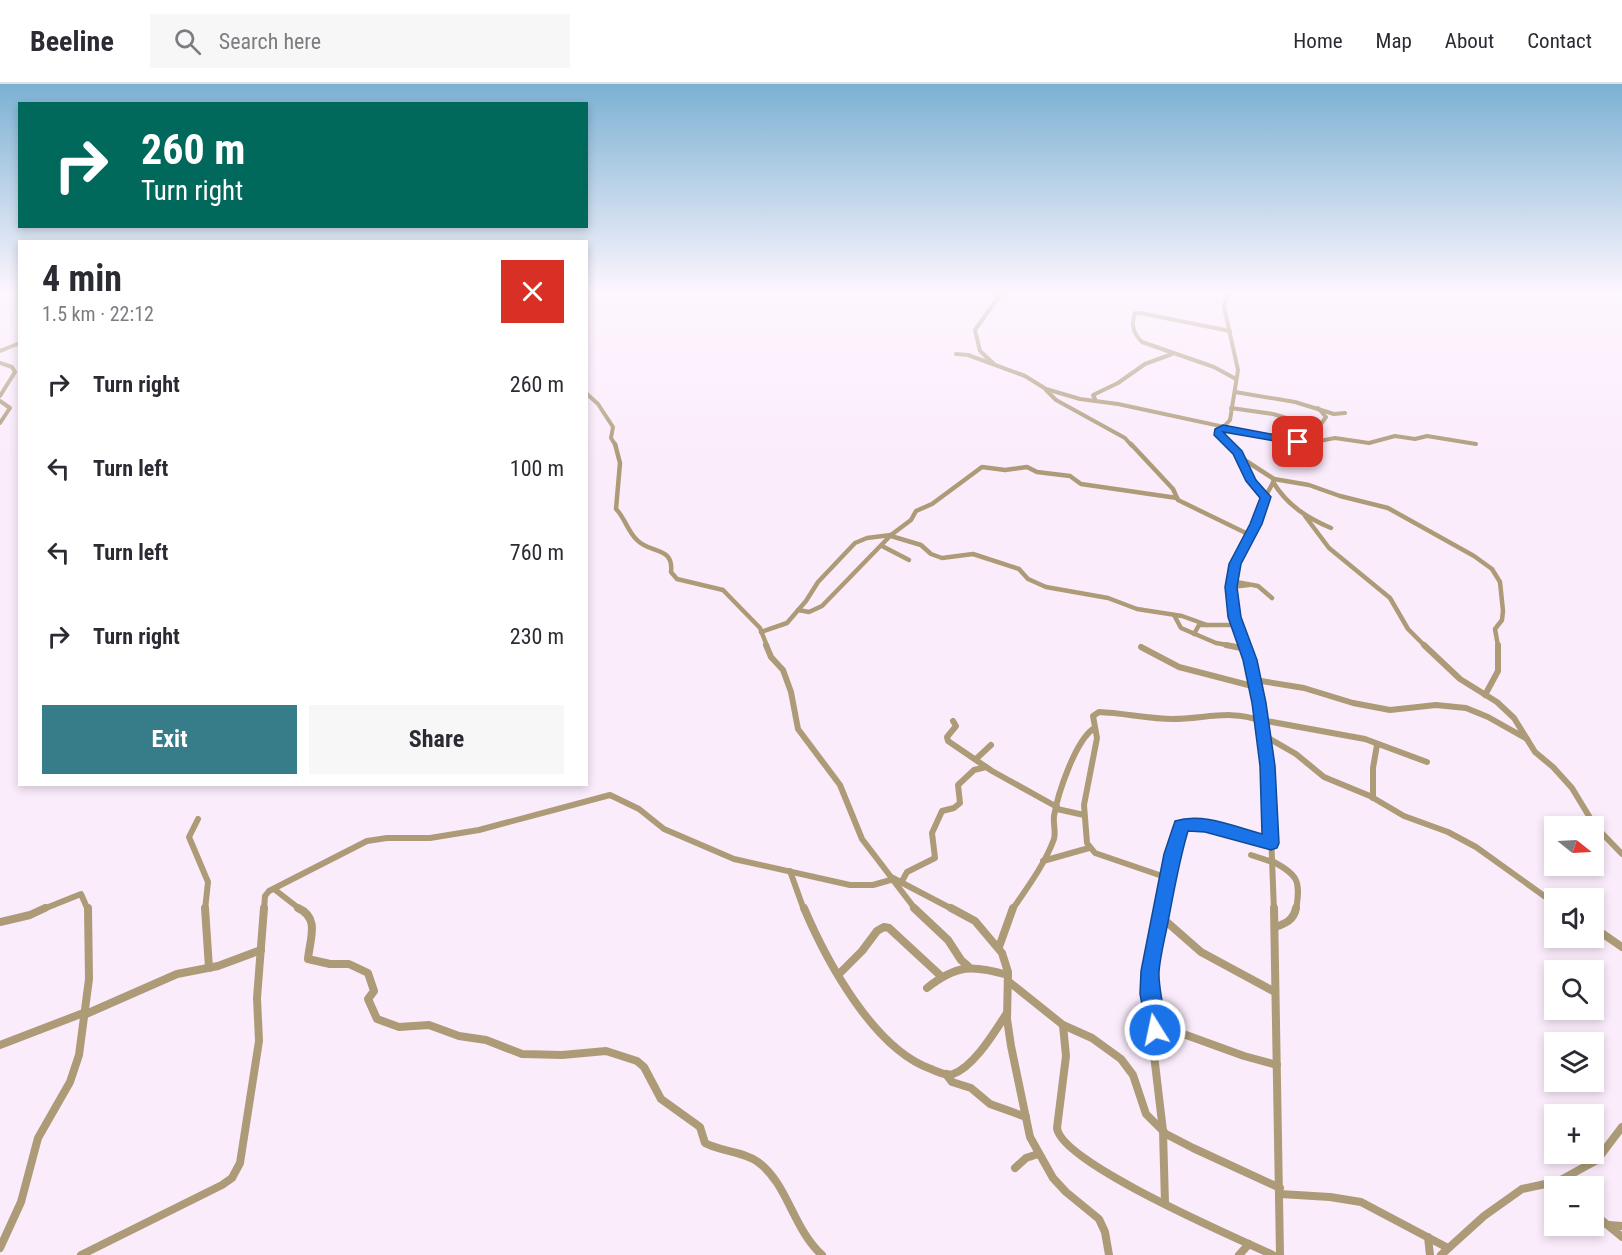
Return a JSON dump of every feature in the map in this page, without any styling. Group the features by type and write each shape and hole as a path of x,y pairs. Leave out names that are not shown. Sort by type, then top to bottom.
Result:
{"street":[{"path":"979,347 980,352 1000,369"},
{"path":"1157,347 1224,370 1236,379"},
{"path":"1234,347 1238,361 1235,392 1230,420 1218,431 1219,435 1240,457 1276,481 1287,500 1305,516 1329,548 1392,601 1404,624 1449,670 1514,718 1535,752 1553,767 1572,788 1595,826 1622,855"},
{"path":"956,354 972,357 1000,369 1027,376 1045,388 1056,400 1125,438 1173,489 1177,498"},
{"path":"1097,400 1092,397 1095,393 1120,382 1146,364 1174,354"},
{"path":"0,363 12,367 15,372 0,396"},
{"path":"1045,388 1080,399 1097,400 1298,442 1335,438 1369,443 1395,436 1415,439 1427,436 1476,444"},
{"path":"1235,392 1318,408 1334,414 1346,413"},
{"path":"588,395 598,404 613,427 610,438 618,447 621,471 616,509 625,518 636,540 668,556 672,562 671,572 677,579 723,590 746,612 761,632 771,657 783,670 791,692 798,729 821,763 840,785 862,839 896,881 905,898 945,936 961,962 968,966"},
{"path":"0,401 10,408 0,423"},
{"path":"1231,408 1273,414 1314,426 1321,424 1326,417 1318,408"},
{"path":"1240,457 1251,481 1265,497"},
{"path":"798,610 809,612 822,606 891,536 911,520 916,511 932,504 982,467 1005,470 1027,467 1037,472 1070,476 1081,484 1177,498 1250,536"},
{"path":"1276,481 1265,497 1250,536 1235,564 1231,584 1237,625 1256,683 1263,735 1271,843 1275,927 1280,1255"},
{"path":"1276,481 1305,484 1344,498 1388,508 1492,568 1500,582 1500,596 1504,608 1502,620 1495,629 1499,650 1498,670 1485,695"},
{"path":"1305,516 1330,528"},
{"path":"761,632 783,625 855,543 867,538 891,536 921,545 931,554 942,558 972,554 1020,570 1028,579 1050,588 1108,598 1137,609 1174,615 1207,625"},
{"path":"882,546 909,560"},
{"path":"1231,584 1250,584 1261,588 1272,598"},
{"path":"1174,615 1178,626 1194,634 1216,643 1246,649"},
{"path":"1194,634 1199,625 1237,625"},
{"path":"1141,647 1179,667 1256,683 1309,689 1353,703 1390,710 1436,705 1466,708 1488,717 1527,739"},
{"path":"1168,878 1099,855 1089,848 1084,836 1090,765 1096,742 1093,729 1094,716 1099,712 1177,719 1239,713 1261,721 1365,739 1427,762"},
{"path":"953,721 956,726 947,739 986,767 1057,808 1084,815"},
{"path":"999,947 1010,912 1025,892 1055,837 1054,817 1073,757 1085,735 1093,729"},
{"path":"1263,735 1296,754 1320,775 1373,798 1404,816 1448,832 1482,851 1544,896"},
{"path":"976,759 991,745"},
{"path":"1373,798 1372,768 1377,745"},
{"path":"81,1255 222,1185 237,1171 245,1136 259,1041 257,998 263,903 267,893 274,889 367,841 387,838 438,837 480,830 610,795 634,805 664,829 734,859 850,885 873,885 896,881 907,872 935,858 932,833 938,818 942,812 960,803 958,785 974,770 986,767"},
{"path":"198,819 189,837 208,882 206,914 209,968"},
{"path":"1165,1203 1163,1131 1154,1055 1155,1019 1151,1006 1149,980 1160,915 1178,835 1181,826 1185,824 1205,825 1271,843"},
{"path":"1042,861 1089,848"},
{"path":"1251,855 1272,861 1292,872 1300,888 1295,915 1285,924 1275,927"},
{"path":"790,872 798,896 854,1000 870,1021 902,1054 911,1060 945,1074 956,1074 966,1067 1007,1013"},
{"path":"896,881 975,921 999,947 1005,958 1011,1046 1030,1137 1038,1154 1062,1188 1097,1217 1104,1229 1109,1255"},
{"path":"274,889 297,908 308,913 312,920 308,959 330,964 349,964 368,973 374,991 368,999 382,1022 399,1027 429,1025 459,1036 486,1040 522,1054 562,1055 606,1052 637,1061 644,1067 662,1099 700,1127 705,1143 715,1148 745,1153 765,1168 810,1244 822,1255"},
{"path":"0,922 30,915 74,895 81,894 88,908 89,979 80,1055 70,1082 38,1138 21,1202 0,1248"},
{"path":"1160,915 1201,952 1239,970 1275,992"},
{"path":"839,974 862,951 876,931 884,927 889,928 942,976"},
{"path":"1604,935 1622,947"},
{"path":"0,1045 86,1013 177,974 209,968 261,950"},
{"path":"927,988 950,971 968,966 978,966 1008,978 1063,1025 1087,1035 1126,1065 1134,1077 1144,1112 1163,1131 1194,1150 1231,1164 1280,1191 1360,1202 1448,1248"},
{"path":"1155,1019 1164,1027 1188,1037 1277,1065"},
{"path":"1063,1025 1066,1049 1057,1127 1059,1138 1070,1149 1087,1160 1165,1203 1273,1255"},
{"path":"945,1074 952,1082 971,1088 990,1104 1026,1117"},
{"path":"1574,1176 1597,1160 1618,1138 1622,1127"},
{"path":"1015,1168 1026,1158 1038,1154"},
{"path":"1441,1255 1484,1216 1522,1189 1544,1186"},
{"path":"1604,1223 1622,1237"},
{"path":"1607,1225 1622,1226"},
{"path":"1428,1237 1430,1255"},
{"path":"1239,1255 1249,1244"}],"route":[{"path":"1155,1030 1155,1019 1149,994 1150,971 1173,854 1181,826 1185,824 1205,825 1271,843 1267,766 1259,703 1250,660 1235,617 1231,587 1232,571 1256,524 1265,497 1251,481 1238,453 1219,435 1218,431 1223,428 1298,442"}]}
